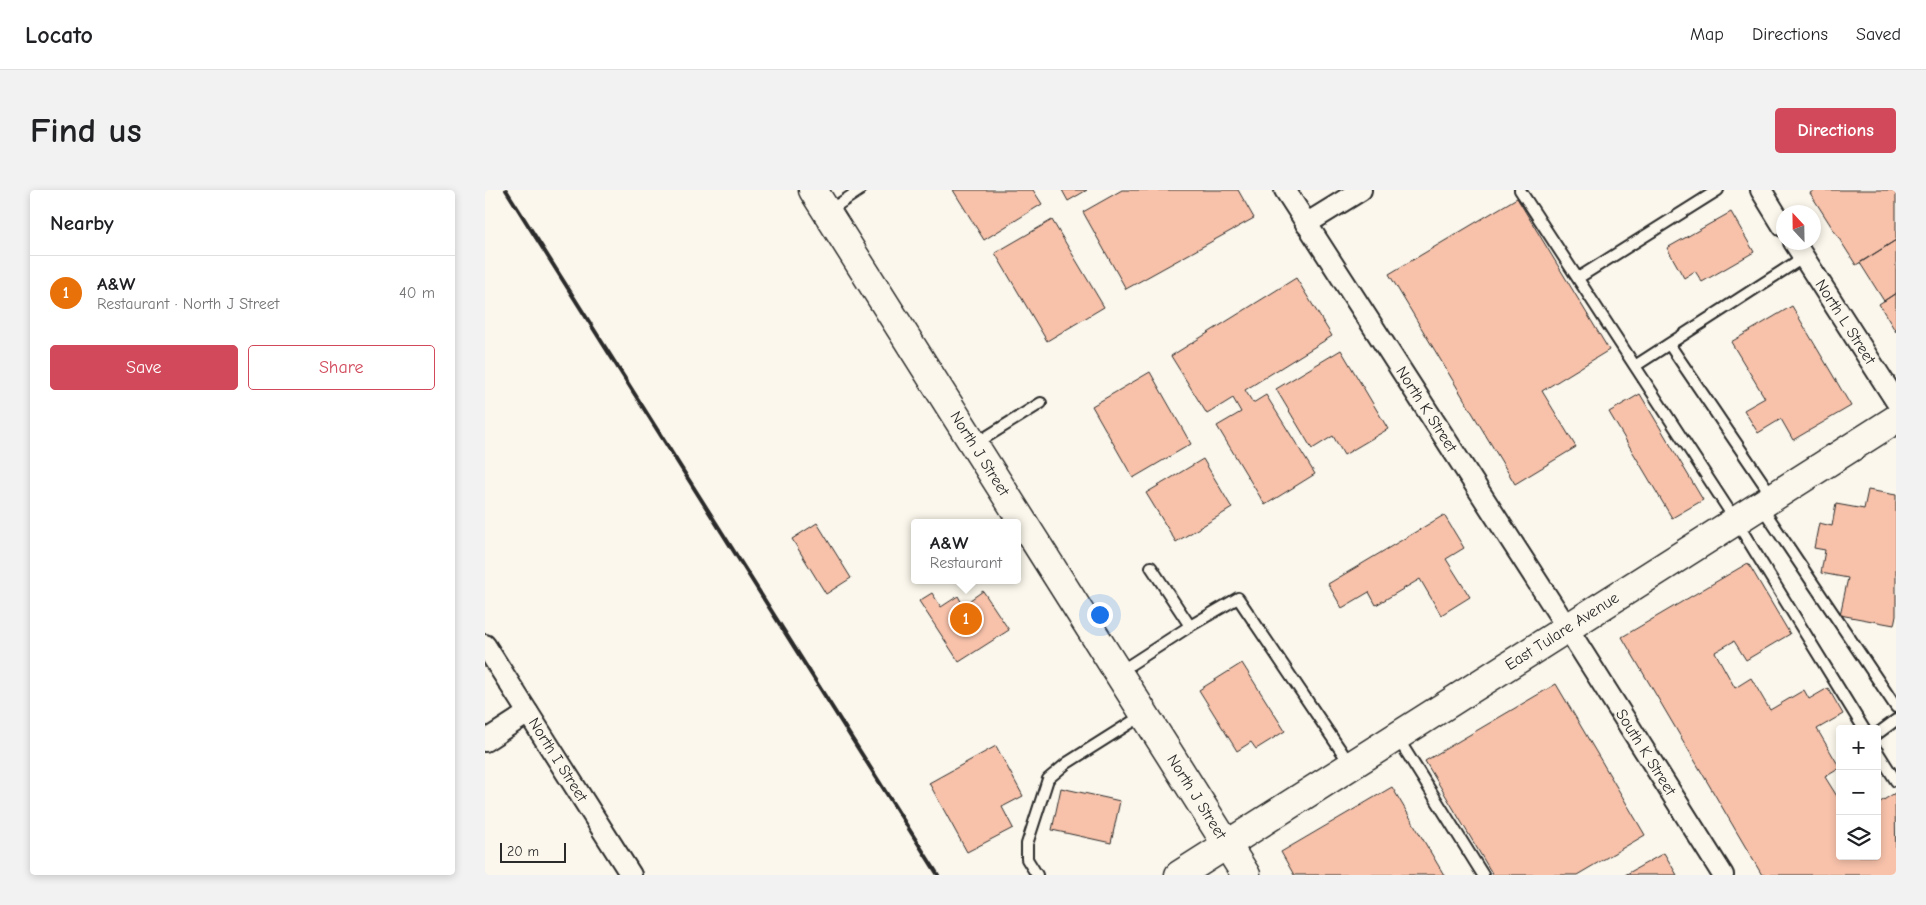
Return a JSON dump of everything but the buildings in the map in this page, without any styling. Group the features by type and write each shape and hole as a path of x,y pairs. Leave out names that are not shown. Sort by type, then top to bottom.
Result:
{"main road":[{"name":"North J Street","path":"820,201 1246,875"},
{"name":"East Tulare Avenue","path":"1179,875 1896,419"}],"street":[{"name":"North K Street","path":"1285,190 1568,628"},
{"path":"1307,224 1361,190"},
{"path":"1761,190 1776,215"},
{"name":"North L Street","path":"1799,250 1896,401"},
{"name":"South K Street","path":"1568,628 1723,875"},
{"name":"North I Street","path":"485,645 631,875"},
{"path":"485,741 528,713"}],"lane":[{"path":"820,201 860,190"},
{"path":"1520,190 1736,521 1862,725"},
{"path":"1578,278 1718,190"},
{"path":"1635,366 1669,344 1799,250"},
{"path":"1669,344 1739,447 1767,501 1896,707"},
{"path":"974,444 1041,403"},
{"path":"1151,567 1190,626"},
{"path":"1118,672 1238,598 1351,765"},
{"path":"1037,875 1027,859 1027,844 1048,779 1067,763 1144,713"},
{"path":"1881,731 1896,720"},
{"path":"1397,736 1483,875"},
{"path":"1881,757 1896,781"}],"railway":[{"path":"506,190 938,875"}],"place":[{"name":"A&W","path":"966,619"}]}
